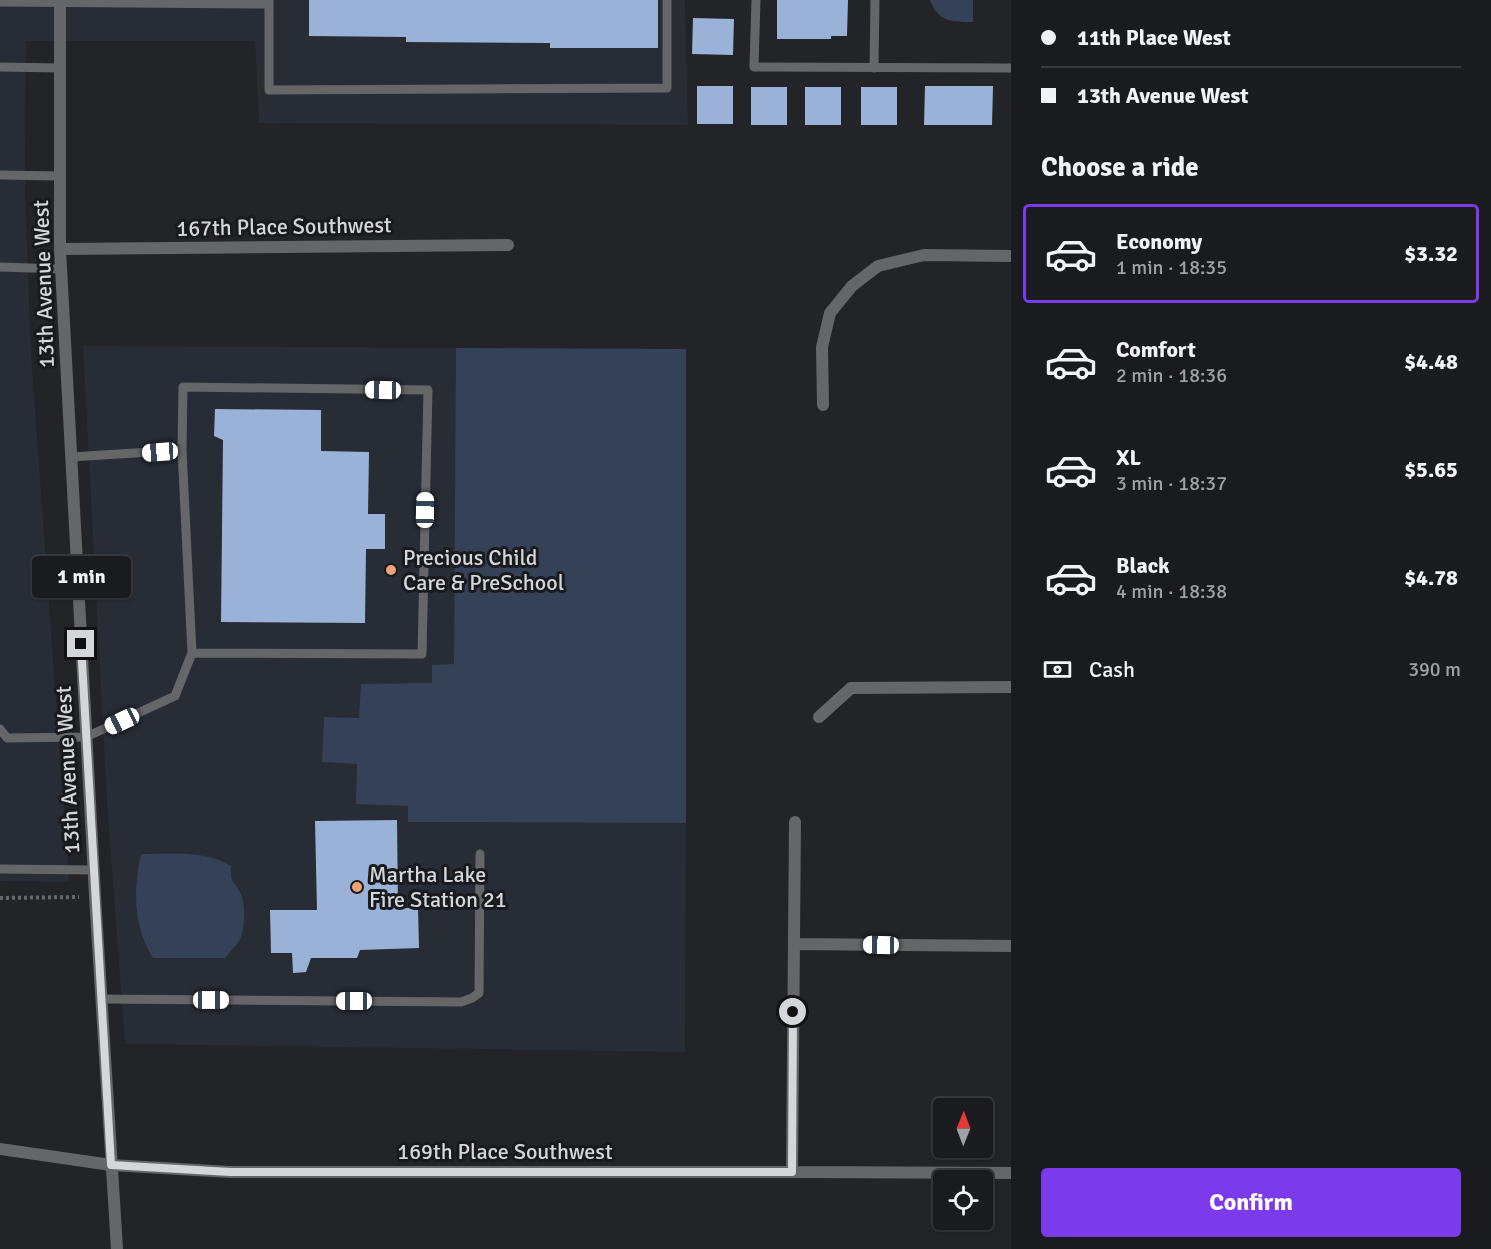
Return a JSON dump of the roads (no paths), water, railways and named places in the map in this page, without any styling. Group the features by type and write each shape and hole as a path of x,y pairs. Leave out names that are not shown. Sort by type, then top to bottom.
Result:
{"street":[{"name":"13th Avenue West","path":"60,1 60,249 95,896 117,1249"},
{"name":"167th Place Southwest","path":"60,249 508,245"},
{"path":"823,405 822,347 830,313 852,286 878,266 924,255 1011,256"},
{"path":"819,717 851,688 1011,687"},
{"path":"792,1172 795,822"},
{"path":"794,944 1011,946"},
{"name":"169th Place Southwest","path":"0,1149 111,1165 230,1172 1011,1173"}],"lane":[{"path":"0,2 269,2 269,90 667,88 667,0"},
{"path":"756,0 754,67 1011,68"},
{"path":"874,68 875,0"},
{"path":"0,67 60,68"},
{"path":"0,175 60,176"},
{"path":"0,267 61,269"},
{"path":"0,729 4,740 86,737 176,696 192,653 182,450 183,387 428,390 422,654 192,653"},
{"path":"71,457 182,450"},
{"path":"101,999 461,1002 472,998 479,993 480,854"},
{"path":"0,869 94,870"}],"place":[{"name":"Precious Child Care & PreSchool","path":"391,570"},
{"name":"Martha Lake Fire Station 21","path":"357,887"}]}
